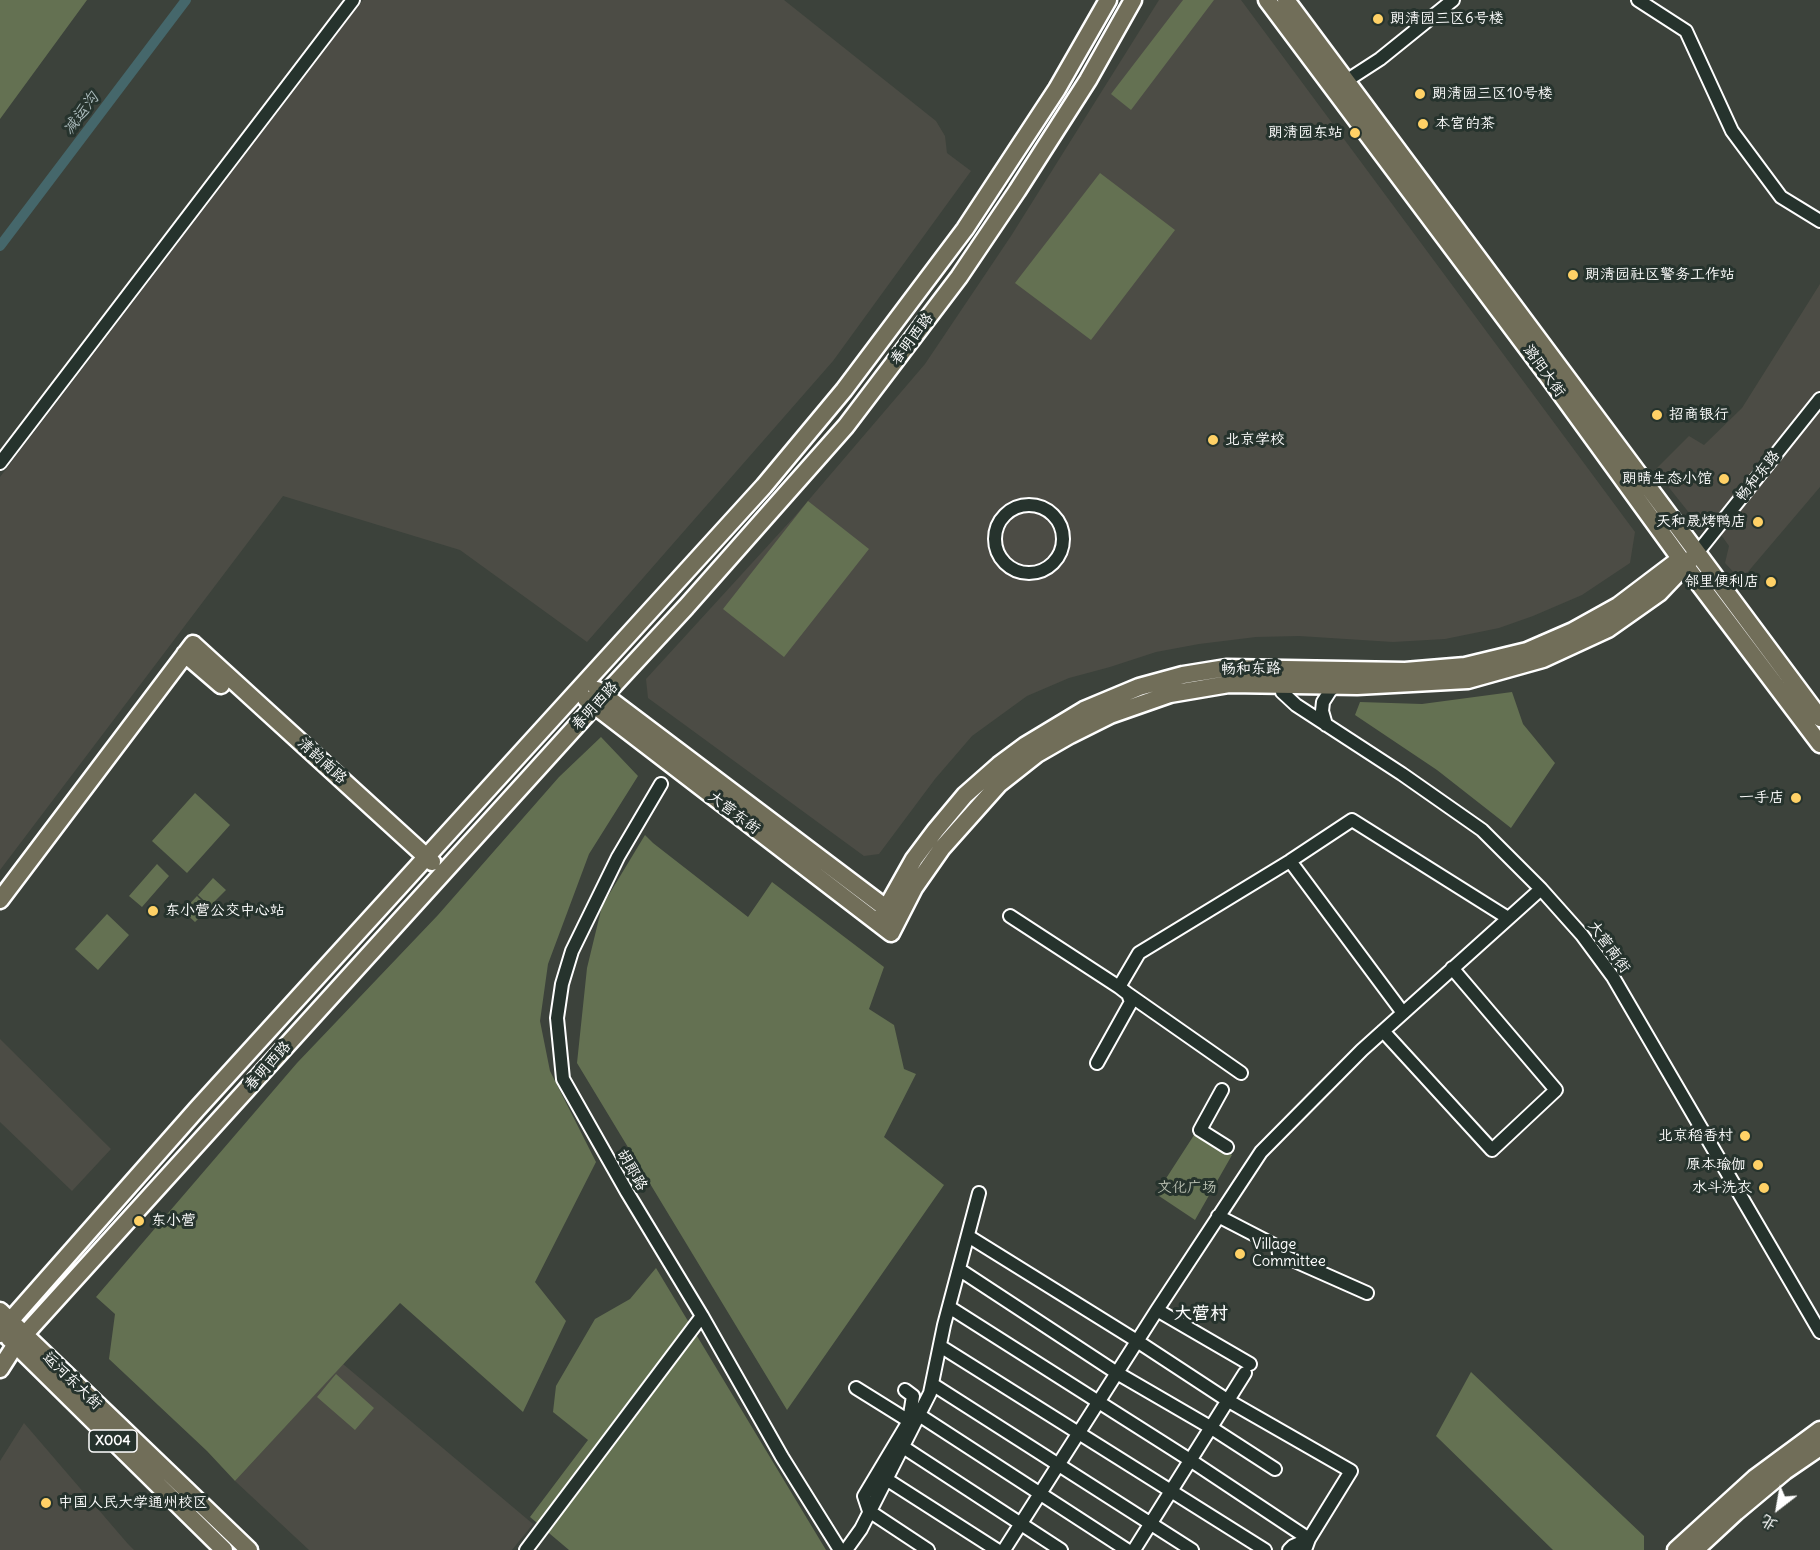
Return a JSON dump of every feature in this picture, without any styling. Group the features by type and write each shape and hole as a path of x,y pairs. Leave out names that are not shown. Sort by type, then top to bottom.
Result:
{"main road":[{"name":"春明西路","path":"2,1325 764,486 844,390 965,229 1057,89 1108,0"},
{"name":"春明西路","path":"0,1369 20,1340 686,607 846,426 958,277 1017,191 1088,80 1133,0"},
{"name":"潞阳大街","path":"1268,0 1548,376 1688,559 1820,718"},
{"name":"潞阳大街","path":"1286,0 1436,200 1820,744"},
{"name":"畅和东路","path":"884,928 892,913 914,888 942,848 999,784 1037,754 1110,715 1170,694 1280,676 1465,666 1527,651 1573,631 1617,606 1688,559"},
{"name":"畅和东路","path":"1280,676 1337,685 1468,680 1543,659 1608,629 1659,593 1688,559"},
{"name":"清韵南路","path":"193,655 440,876"},
{"path":"0,900 193,655"},
{"path":"0,915 193,655"},
{"name":"大营东街","path":"582,687 884,928"},
{"name":"大营东街","path":"599,701 892,913"},
{"name":"运河东大街","path":"2,1325 249,1550"},
{"name":"运河东大街","path":"20,1340 224,1550"},
{"path":"1685,1549 1755,1478 1820,1430"},
{"path":"1685,1549 1820,1447"}],"street":[{"path":"0,463 352,0"},
{"path":"1346,81 1380,59 1453,0"},
{"path":"1638,0 1686,31 1732,131 1781,197 1820,221"},
{"name":"畅和东路","path":"1688,559 1820,399"},
{"path":"1028,505 1040,507 1058,521 1063,532 1063,544 1059,556 1052,565 1030,574 1010,568 1002,560 994,540 1001,520 1008,512 1028,505"},
{"name":"大营南街","path":"1280,676 1282,692 1296,705 1482,830 1541,889 1582,935 1613,977 1820,1332"},
{"path":"1326,725 1322,711 1323,702 1337,685"},
{"name":"胡郎路","path":"661,784 618,857 572,951 562,984 557,1018 563,1079 782,1457 840,1550"},
{"path":"1123,990 1139,953 1290,861 1352,820 1508,918"},
{"path":"1290,861 1403,1013"},
{"path":"1004,1550 1261,1152 1383,1031 1541,889"},
{"path":"1010,916 1123,990 1241,1073"},
{"path":"1383,1031 1492,1150 1556,1090 1452,968"},
{"path":"1097,1063 1131,1002 1123,990"},
{"path":"1222,1090 1200,1130 1227,1147"},
{"path":"928,1550 869,1511 864,1496 930,1393 949,1307 979,1194"},
{"path":"1218,1216 1278,1247 1279,1254 1367,1293"},
{"path":"968,1236 1227,1400 1352,1471 1307,1544"},
{"path":"960,1270 1117,1373 1210,1427 1275,1469"},
{"path":"949,1307 1190,1460 1307,1544"},
{"path":"1134,1550 1247,1368 1157,1310"},
{"path":"526,1550 702,1316"},
{"path":"940,1346 1265,1550"},
{"path":"932,1384 1192,1550"},
{"path":"856,1388 914,1418 1040,1493 1127,1550"},
{"path":"846,1550 861,1529 903,1447 914,1418 913,1396 905,1390"},
{"path":"903,1447 1061,1550"},
{"path":"886,1479 997,1550"},
{"path":"1289,1550 1293,1546 1307,1544"}],"shaded area":[{"path":"363,0 784,0 936,121 945,136 947,153 971,171 833,361 587,642 460,550 283,496 0,870 0,477"},
{"name":"北京学校","path":"1159,0 1241,0 1635,532 1630,563 1582,595 1499,628 1445,639 1393,642 1299,636 1256,637 1156,652 1069,678 1027,696 972,736 935,779 879,854 864,856 648,698 646,679 795,516 925,364 1011,236"},
{"path":"1820,284 1820,487 1741,580 1725,563 1729,546 1707,515 1690,514 1655,470 1689,436 1704,445 1742,408"},
{"path":"0,1039 111,1149 72,1191 0,1122"},
{"path":"343,1364 533,1524 512,1550 309,1550 235,1481"},
{"name":"中国人民大学通州校区","path":"24,1423 134,1550 0,1550 0,1461"}],"green space":[{"path":"0,0 87,0 0,119"},
{"path":"1183,0 1214,0 1131,110 1111,94"},
{"path":"1100,173 1175,230 1091,340 1015,283"},
{"path":"808,501 869,549 784,657 723,609"},
{"path":"1512,692 1523,724 1555,763 1511,828 1437,770 1355,715 1360,702 1422,704"},
{"path":"601,737 638,776 589,854 548,964 540,1021 550,1071 596,1162 535,1282 566,1321 523,1412 400,1303 235,1481 207,1451 109,1359 115,1314 96,1297 297,1063 438,915 559,777"},
{"path":"195,793 230,825 187,873 152,841"},
{"path":"645,835 748,917 772,882 884,967 869,1009 894,1025 904,1069 916,1074 884,1137 944,1185 787,1410 577,1063 587,968 602,906"},
{"path":"157,864 169,876 142,907 129,896"},
{"path":"213,878 226,890 210,906 198,895"},
{"path":"197,896 209,908 195,922 183,911"},
{"path":"107,914 129,935 98,970 75,949"},
{"name":"文化广场","path":"1196,1132 1232,1155 1195,1220 1156,1194"},
{"path":"656,1268 826,1550 569,1550 530,1517 588,1440 553,1412 556,1386 595,1319 630,1299"},
{"path":"1471,1372 1644,1536 1644,1550 1553,1550 1436,1436"},
{"path":"336,1374 374,1408 355,1430 317,1397"}],"waterway":[{"name":"减运沟","path":"0,246 186,0"}],"place":[{"name":"朗清园三区6号楼","path":"1378,19"},
{"name":"朗清园三区10号楼","path":"1420,94"},
{"name":"本宫的茶","path":"1423,124"},
{"name":"朗清园东站","path":"1355,133"},
{"name":"朗清园社区警务工作站","path":"1573,275"},
{"name":"招商银行","path":"1657,415"},
{"name":"北京学校","path":"1213,440"},
{"name":"朗晴生态小馆","path":"1724,479"},
{"name":"天和晟烤鸭店","path":"1758,522"},
{"name":"邻里便利店","path":"1771,582"},
{"name":"一手店","path":"1796,798"},
{"name":"东小营公交中心站","path":"153,911"},
{"name":"北京稻香村","path":"1745,1136"},
{"name":"原本瑜伽","path":"1758,1165"},
{"name":"水斗洗衣","path":"1764,1188"},
{"name":"东小营","path":"139,1221"},
{"name":"Village Committee","path":"1240,1254"},
{"name":"中国人民大学通州校区","path":"46,1503"}],"district":[{"name":"大营村","path":"1201,1314"}]}
